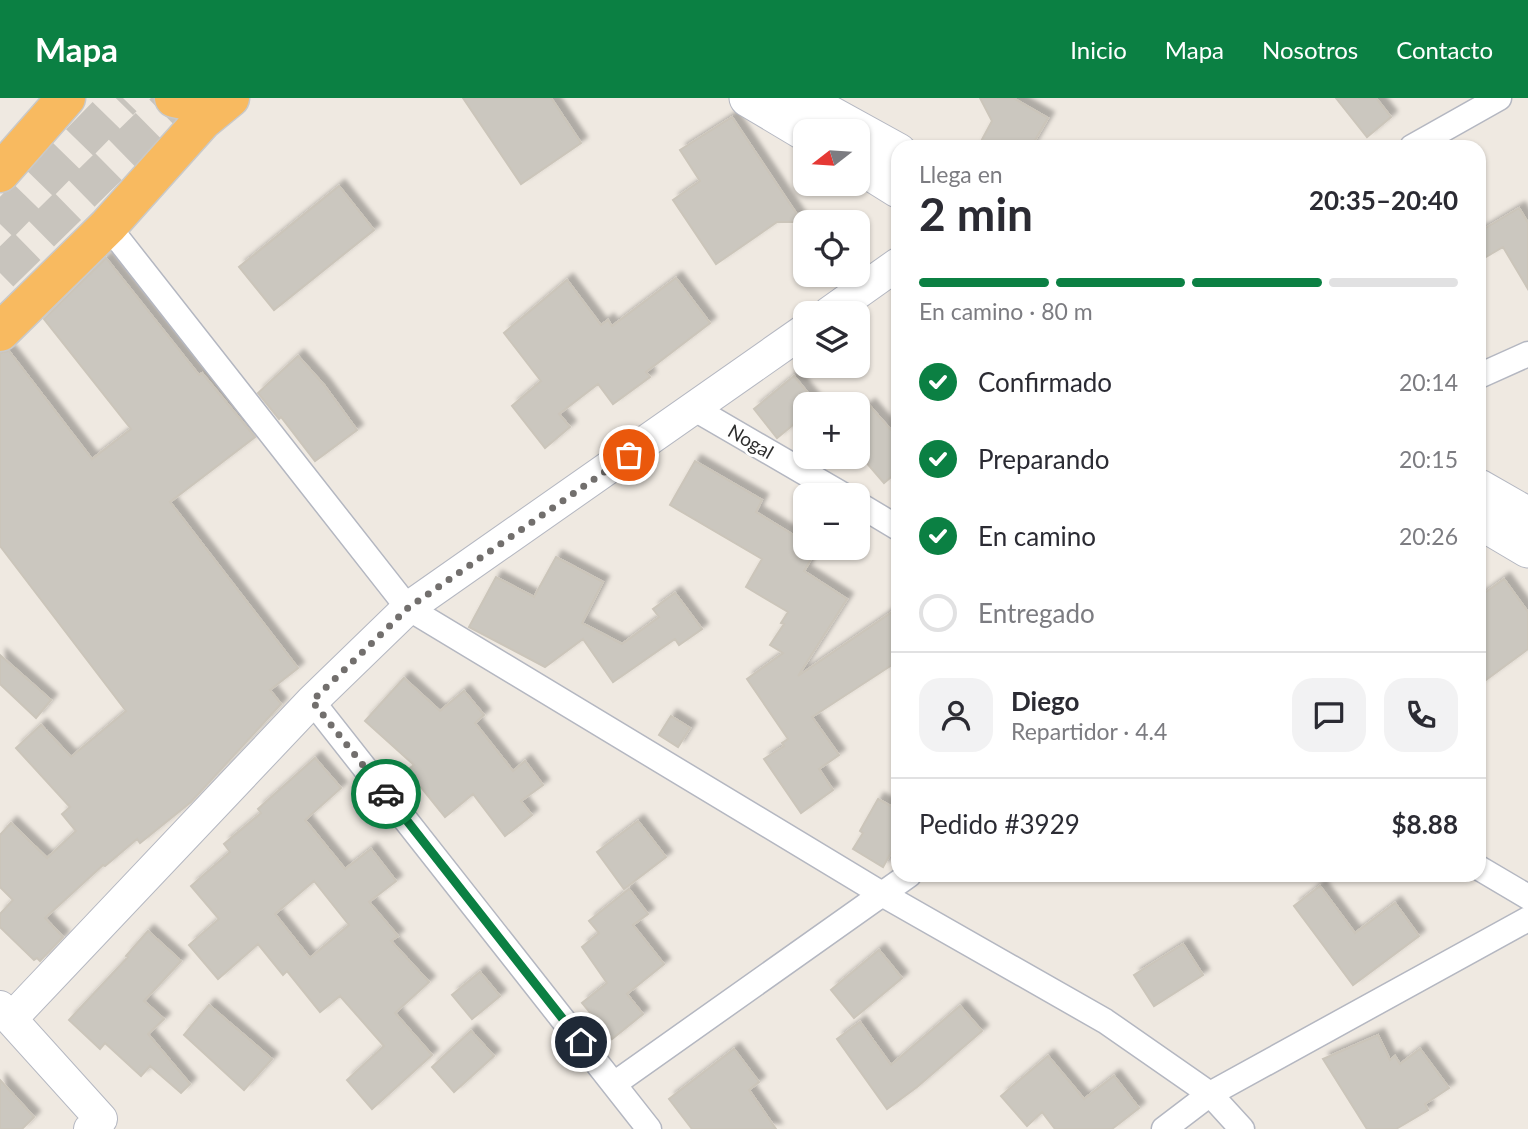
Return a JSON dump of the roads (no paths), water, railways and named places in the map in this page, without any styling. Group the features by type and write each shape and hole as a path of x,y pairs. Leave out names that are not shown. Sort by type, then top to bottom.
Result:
{"highway":[{"path":"174,98 194,103 224,98"},
{"path":"0,332 108,226 202,121 230,98"},
{"path":"0,173 56,107"}],"main road":[{"path":"748,98 793,125"},
{"path":"800,98 891,148"},
{"path":"870,172 891,185"},
{"path":"1486,492 1528,516"},
{"path":"1486,524 1528,549"}],"street":[{"path":"1424,140 1499,98"},
{"path":"108,226 408,608 882,894 1105,1021 1210,1094 1242,1129"},
{"path":"846,301 891,269"},
{"path":"100,1126 5,1013 312,701 408,608 793,339"},
{"path":"1486,373 1528,354"},
{"name":"Nogal","path":"695,409 822,483"},
{"path":"870,511 891,524"},
{"path":"312,701 649,1129"},
{"path":"1486,872 1528,897"},
{"path":"614,1084 899,882"},
{"path":"1164,1129 1210,1094 1528,919"}],"tunnel":[{"path":"0,224 123,98"},
{"path":"0,273 178,98"}]}
